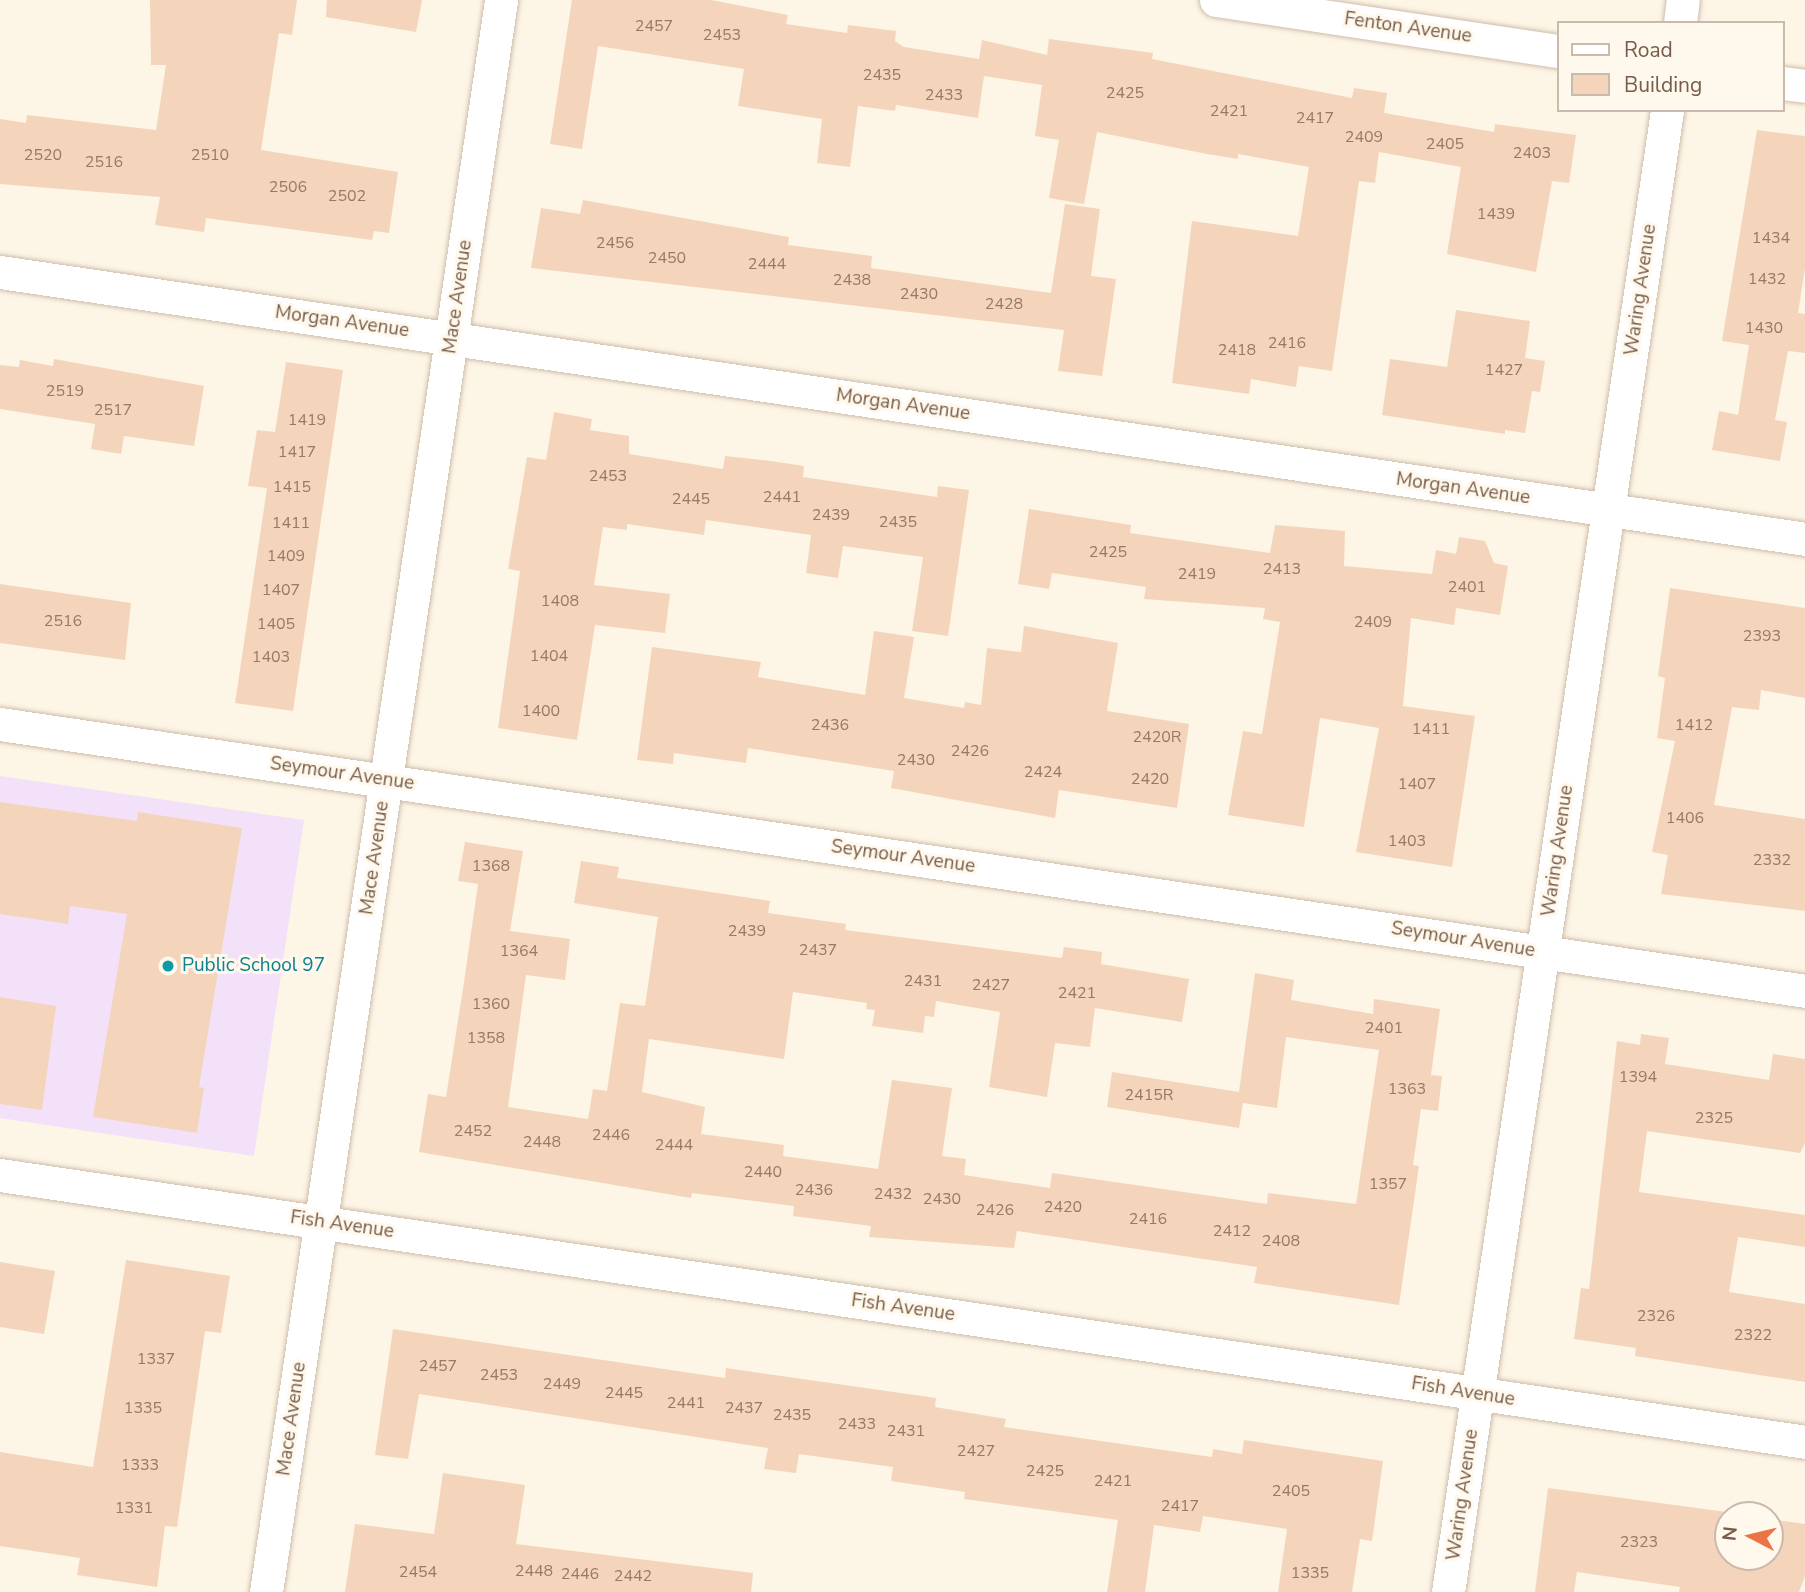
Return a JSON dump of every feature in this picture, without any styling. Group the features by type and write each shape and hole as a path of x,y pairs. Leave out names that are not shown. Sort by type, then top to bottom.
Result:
{"street":[{"name":"Mace Avenue","path":"266,1592 501,0"},
{"name":"Fenton Avenue","path":"1216,0 1556,51"},
{"path":"1680,21 1683,0"},
{"path":"1784,83 1805,86"},
{"name":"Waring Avenue","path":"1448,1592 1667,112"},
{"name":"Morgan Avenue","path":"0,272 1805,539"},
{"name":"Seymour Avenue","path":"0,724 1805,990"},
{"name":"Fish Avenue","path":"0,1175 1805,1442"}],"shaded area":[{"path":"0,776 304,820 254,1156 0,1118"}],"building":[{"path":"150,0 297,0 292,35 279,33 261,150 398,172 389,233 374,231 372,240 206,218 204,232 155,225 160,197 0,184 0,119 26,123 27,115 156,130 166,65 151,65"},
{"path":"327,0 422,0 416,32 326,17"},
{"path":"572,0 711,0 788,15 786,24 847,33 848,25 896,31 895,41 904,47 979,59 982,40 1047,55 1049,39 1153,53 1152,59 1352,98 1354,88 1387,93 1384,113 1494,132 1495,124 1576,135 1569,183 1552,181 1536,272 1447,254 1461,167 1379,152 1375,183 1359,181 1332,371 1299,366 1296,387 1251,379 1249,394 1172,383 1192,221 1298,236 1309,167 1238,154 1238,159 1207,154 1097,132 1084,204 1049,198 1059,140 1035,136 1042,85 984,76 978,118 896,105 895,111 858,106 850,167 817,163 822,119 738,106 744,69 598,46 582,149 550,144"},
{"path":"1757,130 1805,136 1805,268 1798,313 1805,314 1805,353 1788,351 1775,420 1787,422 1780,461 1712,450 1719,411 1738,415 1749,345 1722,341"},
{"path":"583,200 789,237 788,245 872,256 871,268 1051,293 1065,204 1100,209 1091,276 1116,279 1102,376 1058,371 1064,330 531,268 541,208 580,214"},
{"path":"1456,310 1530,321 1525,358 1545,361 1540,392 1532,391 1525,433 1505,430 1505,434 1382,415 1390,359 1447,367"},
{"path":"54,359 204,386 194,446 124,436 121,454 91,449 95,424 0,409 0,365 19,367 20,360 53,366"},
{"path":"286,362 343,370 293,711 235,703 267,488 248,486 257,430 275,432"},
{"path":"554,412 592,419 590,430 629,436 629,454 723,469 725,456 771,461 804,466 803,477 937,497 938,486 969,490 948,636 912,631 923,557 843,546 838,578 806,573 811,535 706,520 704,535 627,524 627,530 603,527 594,585 670,594 665,633 595,625 577,740 498,728 520,571 508,569 527,457 546,460"},
{"path":"1029,509 1131,525 1130,533 1270,553 1275,525 1345,531 1344,566 1432,574 1436,550 1456,554 1459,537 1485,541 1494,563 1508,566 1500,615 1456,608 1454,625 1411,618 1403,706 1475,716 1452,867 1356,852 1379,728 1320,718 1304,827 1228,815 1243,731 1262,734 1280,622 1263,619 1265,608 1144,599 1146,587 1052,573 1049,589 1018,584"},
{"path":"0,584 131,603 125,660 0,643"},
{"path":"1670,588 1805,608 1805,698 1761,690 1759,710 1732,707 1714,805 1805,819 1805,911 1661,894 1668,855 1652,852 1675,741 1657,738 1665,678 1658,676"},
{"path":"1024,626 1118,643 1107,711 1189,724 1177,808 1059,790 1055,818 891,788 894,771 748,748 746,763 674,753 673,764 637,760 652,647 761,662 758,677 865,695 874,631 914,637 904,698 964,708 965,702 981,705 987,648 1021,652"},
{"name":"Public School 97","path":"0,802 137,821 138,812 242,828 199,1087 204,1088 197,1133 93,1117 127,914 70,906 68,924 0,914"},
{"path":"465,842 523,851 510,931 570,939 565,980 526,975 508,1107 588,1119 593,1089 607,1091 620,1003 645,1006 658,917 574,903 581,861 619,867 617,878 770,901 768,913 846,924 845,930 1062,958 1064,947 1102,952 1101,964 1189,979 1182,1022 1095,1008 1090,1047 1055,1043 1047,1097 989,1087 1000,1012 936,1001 934,1017 925,1016 923,1033 872,1026 875,1010 866,1009 867,1003 793,992 784,1059 649,1039 642,1092 705,1107 701,1134 784,1145 783,1156 878,1169 892,1080 952,1088 942,1156 966,1159 964,1175 1050,1188 1052,1173 1267,1204 1268,1193 1356,1204 1379,1050 1286,1037 1277,1108 1243,1103 1239,1128 1107,1107 1112,1072 1239,1092 1255,973 1294,980 1291,1000 1373,1014 1374,999 1440,1009 1431,1075 1442,1076 1438,1111 1421,1109 1413,1165 1419,1166 1399,1305 1254,1283 1257,1267 1017,1231 1014,1248 869,1237 871,1226 793,1216 794,1206 692,1193 691,1198 419,1152 428,1094 446,1097 464,982 478,884 458,881"},
{"path":"0,997 56,1006 42,1110 0,1104"},
{"path":"1641,1034 1669,1038 1665,1064 1769,1080 1773,1054 1805,1059 1805,1143 1800,1153 1647,1131 1639,1192 1805,1215 1805,1247 1738,1237 1729,1292 1805,1304 1805,1382 1635,1356 1636,1348 1574,1339 1581,1288 1589,1289 1617,1041 1640,1045"},
{"path":"126,1260 230,1276 221,1333 205,1331 177,1527 165,1526 157,1587 77,1575 80,1558 0,1546 0,1452 93,1467"},
{"path":"0,1262 55,1271 44,1334 0,1327"},
{"path":"393,1329 725,1378 726,1368 936,1398 935,1407 1006,1419 1004,1427 1212,1457 1213,1449 1242,1454 1244,1440 1383,1461 1372,1541 1360,1539 1352,1592 1278,1592 1287,1529 1203,1516 1200,1532 1154,1525 1145,1592 1107,1592 1118,1520 964,1499 965,1492 891,1481 893,1467 799,1454 796,1473 764,1469 768,1448 419,1394 408,1459 375,1455"},
{"path":"443,1473 525,1485 516,1544 753,1573 751,1592 345,1592 355,1524 434,1534"},
{"path":"1548,1488 1714,1510 1714,1571 1784,1571 1784,1521 1805,1524 1805,1576 1799,1592 1679,1592 1680,1587 1577,1572 1574,1592 1535,1592"}],"place":[{"name":"Public School 97","path":"168,966"}]}
